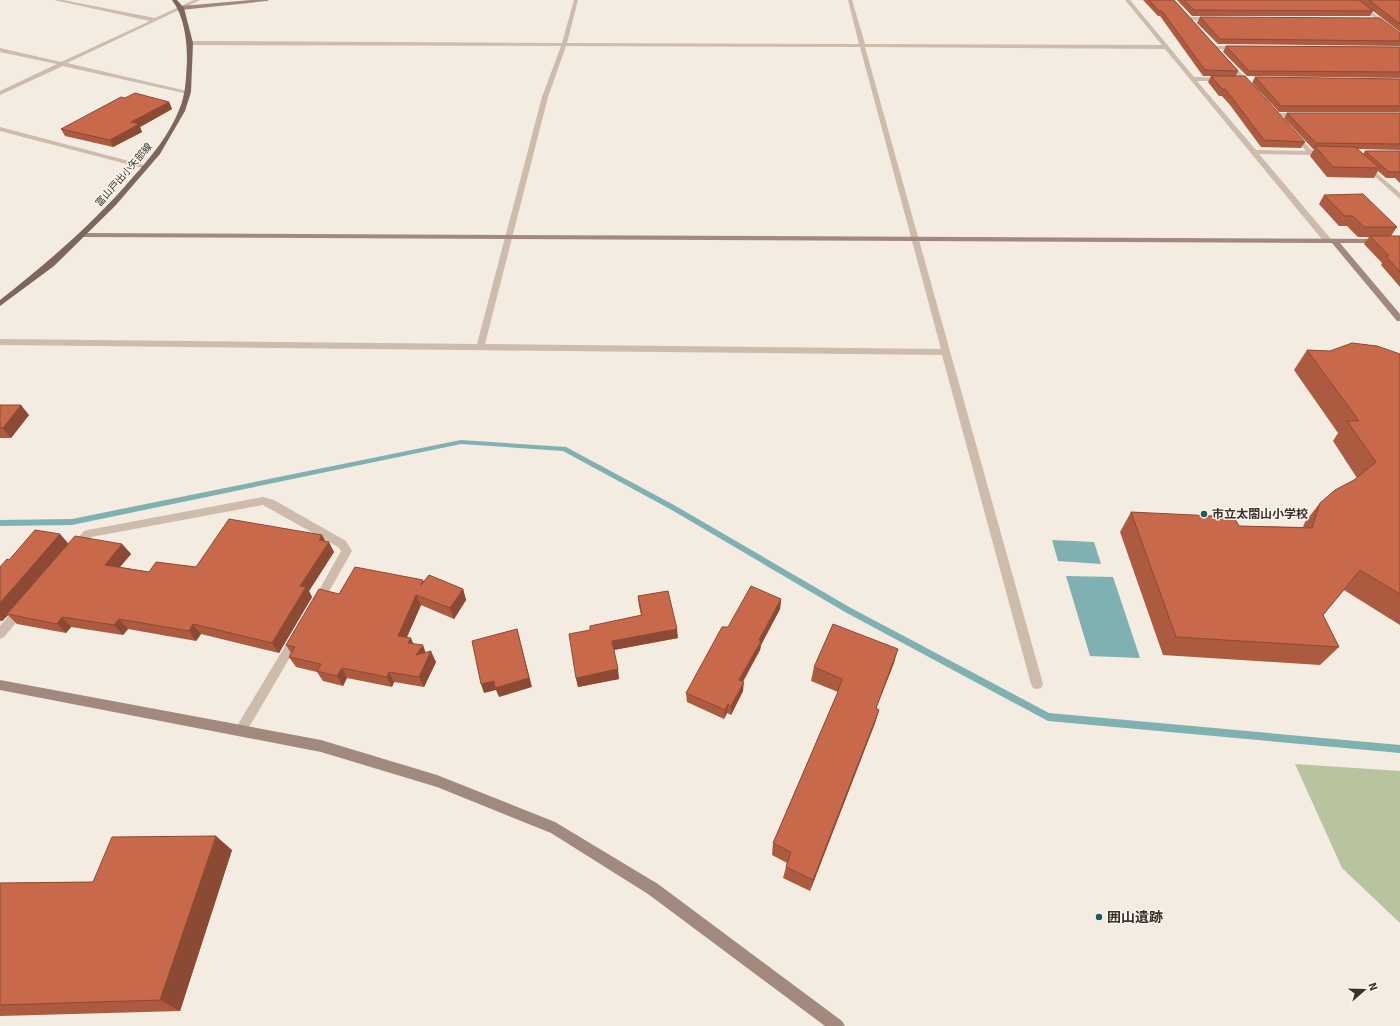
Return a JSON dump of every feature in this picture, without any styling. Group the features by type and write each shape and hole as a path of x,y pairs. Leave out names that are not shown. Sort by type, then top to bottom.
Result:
{"main road":[{"name":"富山戸出小矢部線","path":"0,304 51,264 113,205 157,154 182,111 188,92 190,43 181,8 174,0"}],"street":[{"path":"56,0 155,20"},
{"path":"73,3 80,0"},
{"path":"0,93 198,0"},
{"path":"181,8 267,0"},
{"path":"480,347 545,97 564,45 576,0"},
{"path":"850,0 1037,684"},
{"path":"1127,0 1331,241 1400,319"},
{"path":"1354,0 1400,37"},
{"path":"1194,25 1187,17 1221,19"},
{"path":"1371,20 1379,20"},
{"path":"1210,42 1220,53"},
{"path":"190,43 1167,47"},
{"path":"1215,48 1246,48"},
{"path":"0,50 188,92"},
{"path":"1225,58 1255,91"},
{"path":"1194,79 1230,79"},
{"path":"1237,79 1252,79"},
{"path":"1271,109 1282,120"},
{"path":"1276,115 1307,115"},
{"path":"0,129 146,167"},
{"path":"1255,152 1315,153 1292,131"},
{"path":"1363,163 1400,197"},
{"path":"82,235 1400,241"},
{"path":"0,342 947,352"},
{"path":"66,557 81,539 88,534 263,502 270,503 342,544 347,551 312,610"},
{"path":"0,634 30,599"},
{"path":"241,730 301,630"},
{"path":"0,685 322,746 437,781 555,828 652,889 837,1026"}],"green space":[{"path":"1295,764 1400,771 1400,923 1342,868"}],"water":[{"path":"1052,540 1094,542 1101,564 1058,561"},
{"path":"1066,576 1113,577 1140,658 1090,656"}],"building":[{"path":"1149,0 1174,0 1238,71 1205,70 1162,11 1159,11"},
{"path":"1184,0 1359,0 1373,11 1194,10"},
{"path":"1369,0 1400,0 1400,24"},
{"path":"1200,17 1380,18 1400,33 1400,41 1220,39"},
{"path":"1226,46 1400,47 1400,72 1249,71"},
{"path":"1211,76 1245,76 1305,142 1264,140 1225,89 1222,89"},
{"path":"1255,77 1400,79 1400,106 1281,106"},
{"path":"135,93 169,102 131,122 139,124 110,140 61,129 121,97 125,98"},
{"path":"1287,113 1400,113 1400,144 1316,143"},
{"path":"1315,146 1355,147 1380,168 1333,167"},
{"path":"1365,151 1400,151 1400,173 1389,172"},
{"path":"1363,194 1397,227 1364,227 1353,216 1345,216 1324,195"},
{"path":"1370,236 1400,236 1400,272 1386,256 1389,256"},
{"path":"1352,343 1377,346 1400,354 1400,594 1360,570 1323,615 1339,647 1176,637 1131,512 1234,517 1239,526 1312,528 1320,503 1335,490 1354,480 1376,462 1347,421 1359,421 1307,350 1330,351"},
{"path":"0,405 21,405 3,428 0,428"},
{"path":"229,519 322,535 319,540 329,542 300,586 306,587 272,643 193,624 189,631 119,619 114,625 62,617 57,624 7,614 75,536 122,544 105,565 149,572 156,562 196,567"},
{"path":"35,530 60,534 0,603 0,567 7,559 9,560"},
{"path":"355,567 423,580 421,585 429,575 463,589 450,608 416,595 398,636 411,638 408,643 423,645 416,655 431,651 419,677 389,672 387,677 342,668 337,676 317,671 321,664 289,657 295,647 286,645 319,589 339,594"},
{"path":"751,586 781,599 759,640 761,641 739,680 744,682 731,706 728,704 725,710 686,693 722,627 728,627"},
{"path":"668,591 677,629 612,641 618,669 576,678 569,634 590,630 590,626 642,615 638,596"},
{"path":"833,624 898,649 876,708 879,710 813,880 786,867 791,852 773,843 837,694 842,679 814,667"},
{"path":"517,629 529,678 495,688 494,681 481,684 472,641"},
{"path":"216,836 160,1000 0,1005 0,883 93,882 112,837"}],"waterway":[{"path":"0,523 72,522 461,442 564,449 672,507 848,610 1048,717 1400,749"}],"place":[{"name":"市立太閤山小学校","path":"1204,514"},
{"name":"囲山遺跡","path":"1099,917"}]}
